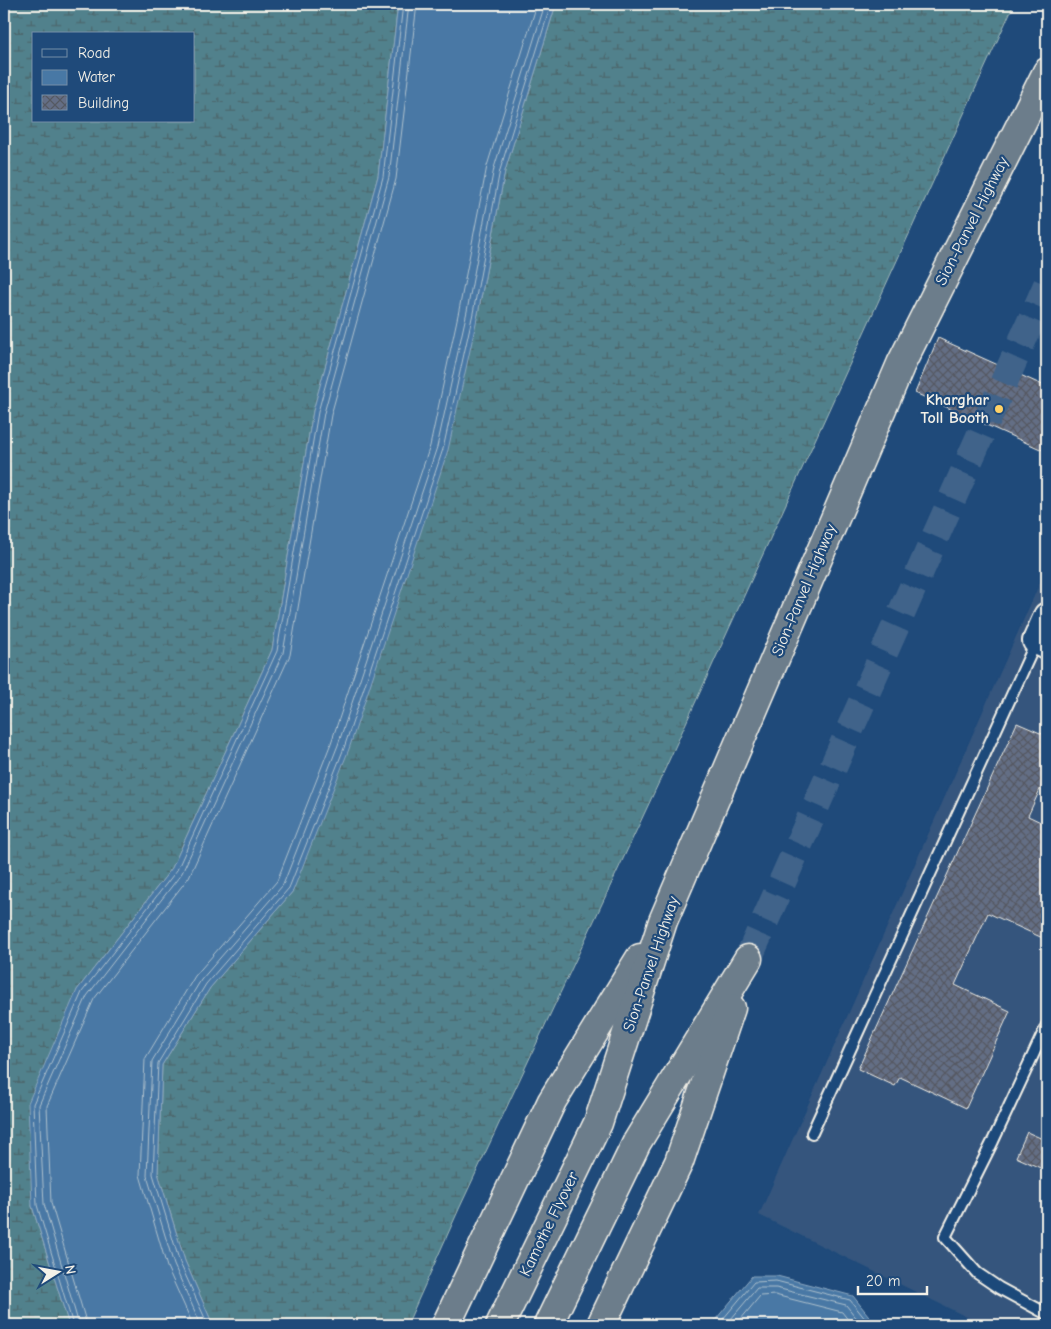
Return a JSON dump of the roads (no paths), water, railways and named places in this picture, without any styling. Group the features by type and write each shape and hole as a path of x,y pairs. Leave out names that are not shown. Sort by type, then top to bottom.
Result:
{"highway":[{"name":"Sion-Panvel Highway","path":"598,1123 663,921 901,364 1047,72"},
{"path":"446,1325 552,1100 663,921"},
{"path":"548,1325 637,1142 748,959 679,1162 601,1325"},
{"name":"Kamothe Flyover","path":"500,1325 598,1123"}],"street":[{"path":"1042,643 1047,616"}],"lane":[{"path":"812,1133 1042,643"},
{"path":"1047,1025 993,1141 945,1237 976,1273 1047,1314"}],"water":[{"path":"398,4 556,4 505,171 478,314 448,450 349,749 293,891 210,988 162,1065 158,1173 185,1261 213,1325 69,1325 32,1206 28,1103 77,990 172,868 272,650 313,411 378,176"},
{"path":"752,1276 777,1276 853,1296 876,1325 711,1325"}],"tunnel":[{"path":"748,959 1047,285"}],"place":[{"name":"Kharghar Toll Booth","path":"999,409"}]}
